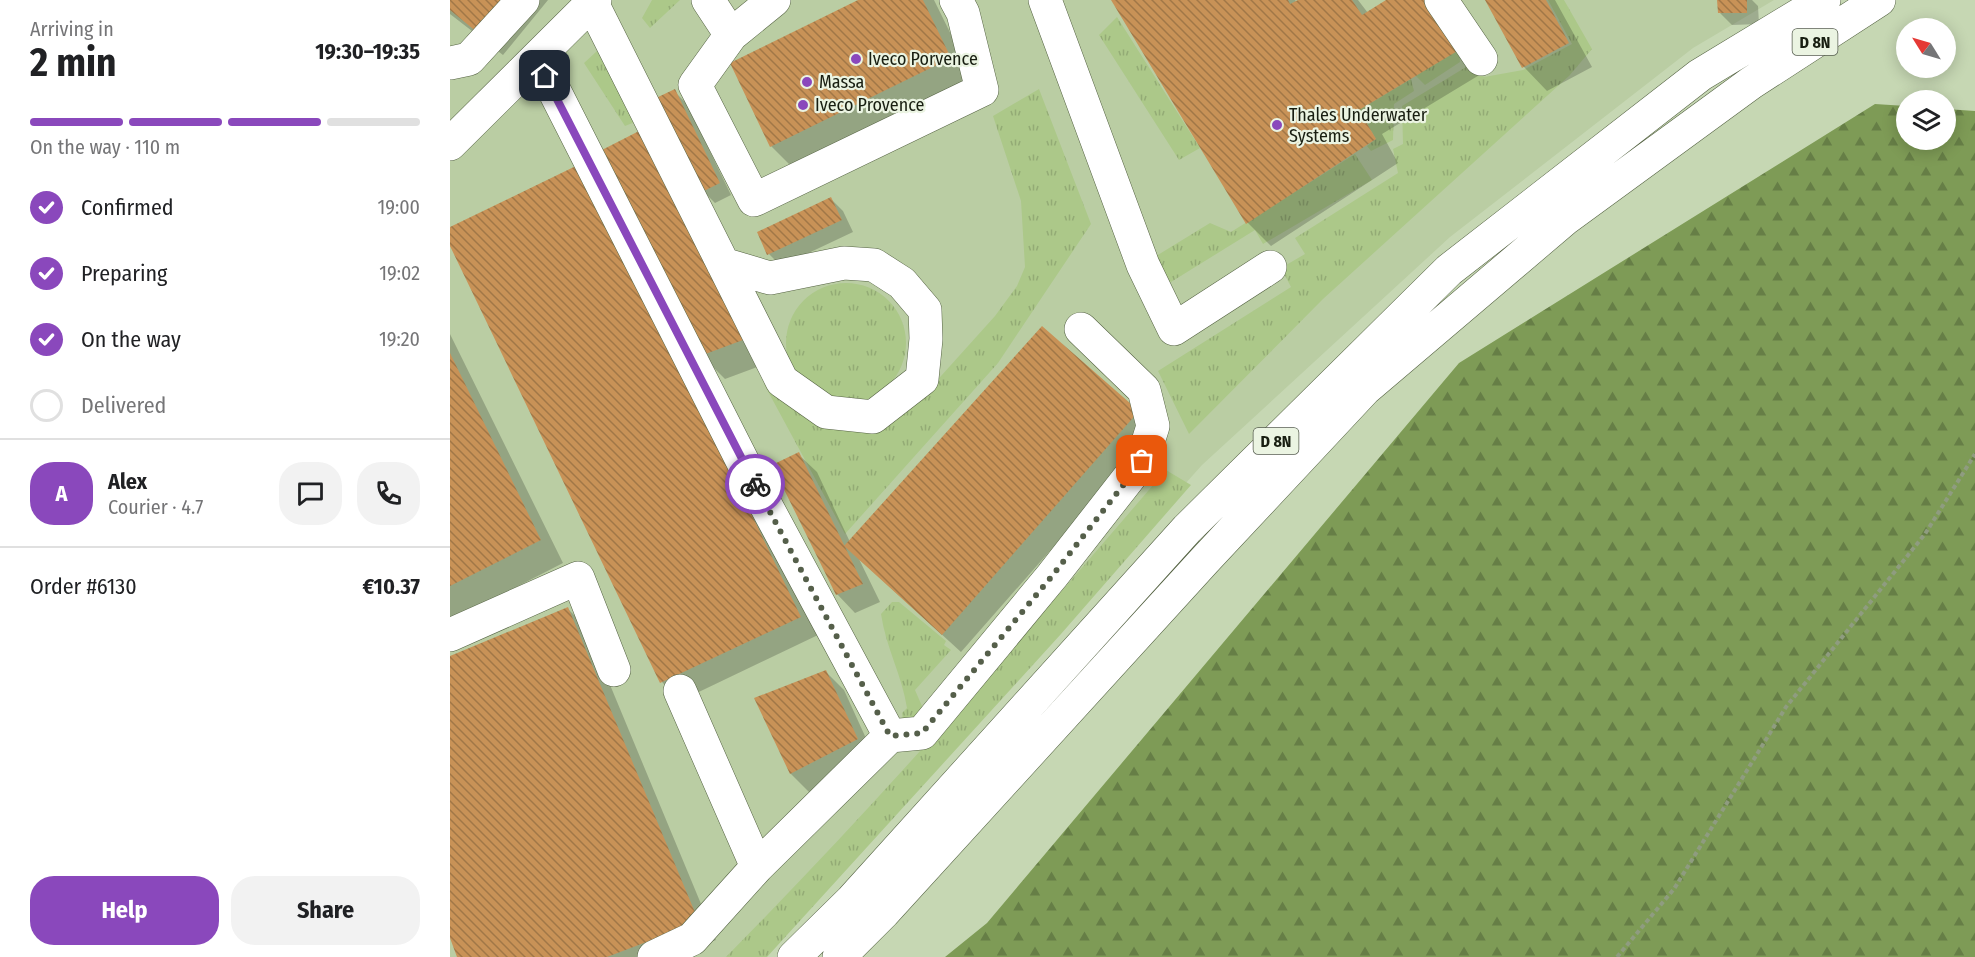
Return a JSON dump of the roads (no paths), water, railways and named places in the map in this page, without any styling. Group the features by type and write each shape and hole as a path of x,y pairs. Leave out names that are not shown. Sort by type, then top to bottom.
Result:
{"main road":[{"path":"456,54 523,0"},
{"path":"708,0 731,35"},
{"path":"774,0 731,35 695,86 754,200 982,90 963,13 956,0"},
{"path":"1045,0 1143,265 1174,328 1270,267"},
{"path":"1441,0 1481,59"},
{"name":"D 8N","path":"795,957 852,900 1187,529 1449,270 1700,75 1824,0"},
{"name":"D 8N","path":"839,957 884,912 1197,568 1365,389 1565,219 1751,83 1880,0"},
{"path":"450,144 593,1 723,264 782,381 826,412 873,417 922,379 926,339 925,310 902,283 874,265 844,263 770,278 723,264"},
{"path":"535,60 555,92 748,472 890,736"},
{"path":"654,957 692,939 757,867 890,736 922,733 1052,576 1142,461 1153,426 1144,390 1082,329"},
{"path":"450,635 578,578 614,670"},
{"path":"680,691 757,867"}],"place":[{"name":"Iveco Porvence","path":"856,59"},
{"name":"Massa","path":"807,82"},
{"name":"Iveco Provence","path":"803,105"},
{"name":"Thales Underwater Systems","path":"1277,125"}]}
